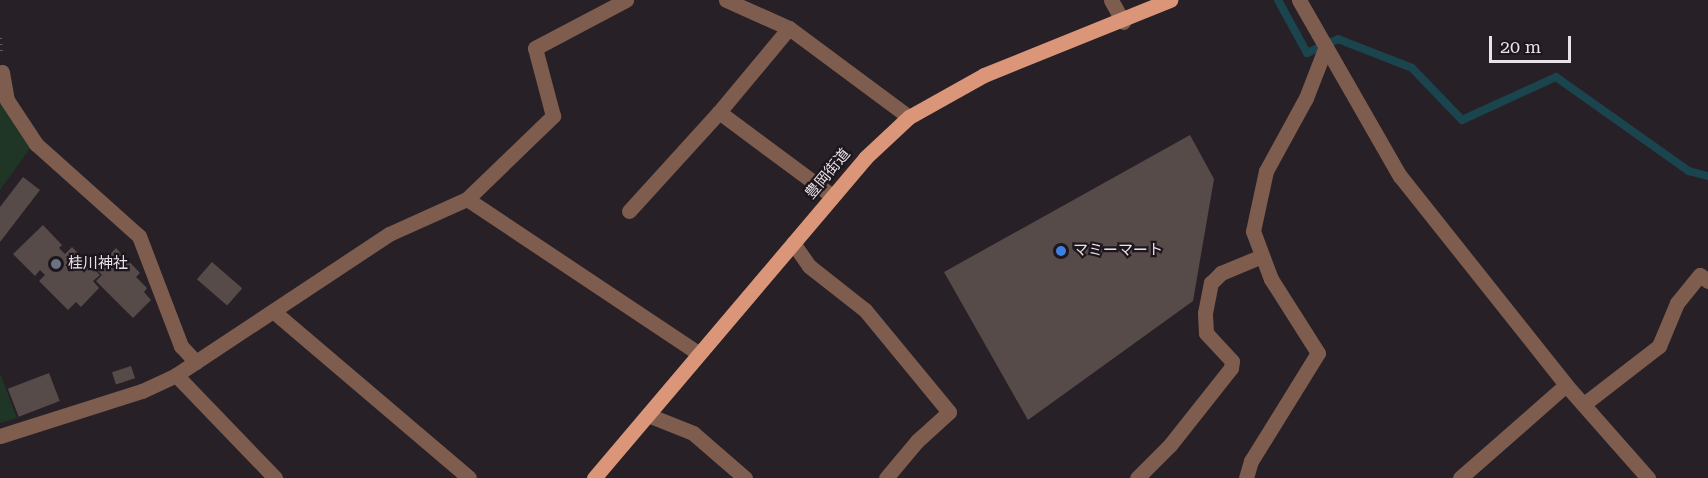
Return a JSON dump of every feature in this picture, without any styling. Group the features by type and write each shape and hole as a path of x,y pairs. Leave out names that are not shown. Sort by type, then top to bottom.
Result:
{"main road":[{"name":"豊岡街道","path":"594,478 832,196 909,117 984,75 1123,22 1170,0"}],"street":[{"path":"0,436 142,391 176,375 389,234 466,199 553,116 535,48 626,0"},
{"path":"726,0 789,28 909,117"},
{"path":"1111,0 1123,22"},
{"path":"1299,0 1325,49 1401,176 1566,385 1648,478"},
{"path":"629,211 719,112 789,28"},
{"path":"1246,478 1251,461 1318,353 1271,279 1253,231 1266,171 1306,98 1325,49"},
{"path":"2,72 7,100 36,144 138,236 177,338 196,362"},
{"path":"719,112 832,196"},
{"path":"466,199 699,354"},
{"path":"794,243 809,266 865,310 949,412 917,441 886,478"},
{"path":"1137,478 1170,445 1231,368 1232,361 1206,333 1205,313 1211,283 1221,273 1262,256"},
{"path":"1584,404 1659,346 1677,303 1700,275 1708,281"},
{"path":"273,311 468,478"},
{"path":"176,375 275,478"},
{"path":"1460,478 1566,385"},
{"path":"648,415 693,433 745,478"}],"green space":[{"path":"0,98 31,147 0,190"},
{"path":"0,373 17,418 0,423"}],"building":[{"path":"1190,135 1214,179 1193,301 1028,420 944,272"},
{"path":"23,177 40,190 0,242 0,207"},
{"path":"43,225 62,245 59,248 65,254 72,247 100,275 93,281 99,288 81,307 76,302 68,310 39,281 45,275 40,270 35,276 13,254"},
{"path":"116,248 140,273 136,277 147,288 144,292 151,300 133,318 96,281 102,275 96,269"},
{"path":"212,262 242,288 227,306 197,279"},
{"path":"131,366 135,378 116,385 112,372"},
{"path":"49,373 60,401 19,417 8,389"}],"waterway":[{"path":"1278,0 1307,53 1338,39 1412,68 1462,120 1556,77 1689,171 1708,176"}],"place":[{"name":"マミーマート","path":"1061,251"},
{"name":"桂川神社","path":"56,264"}]}
